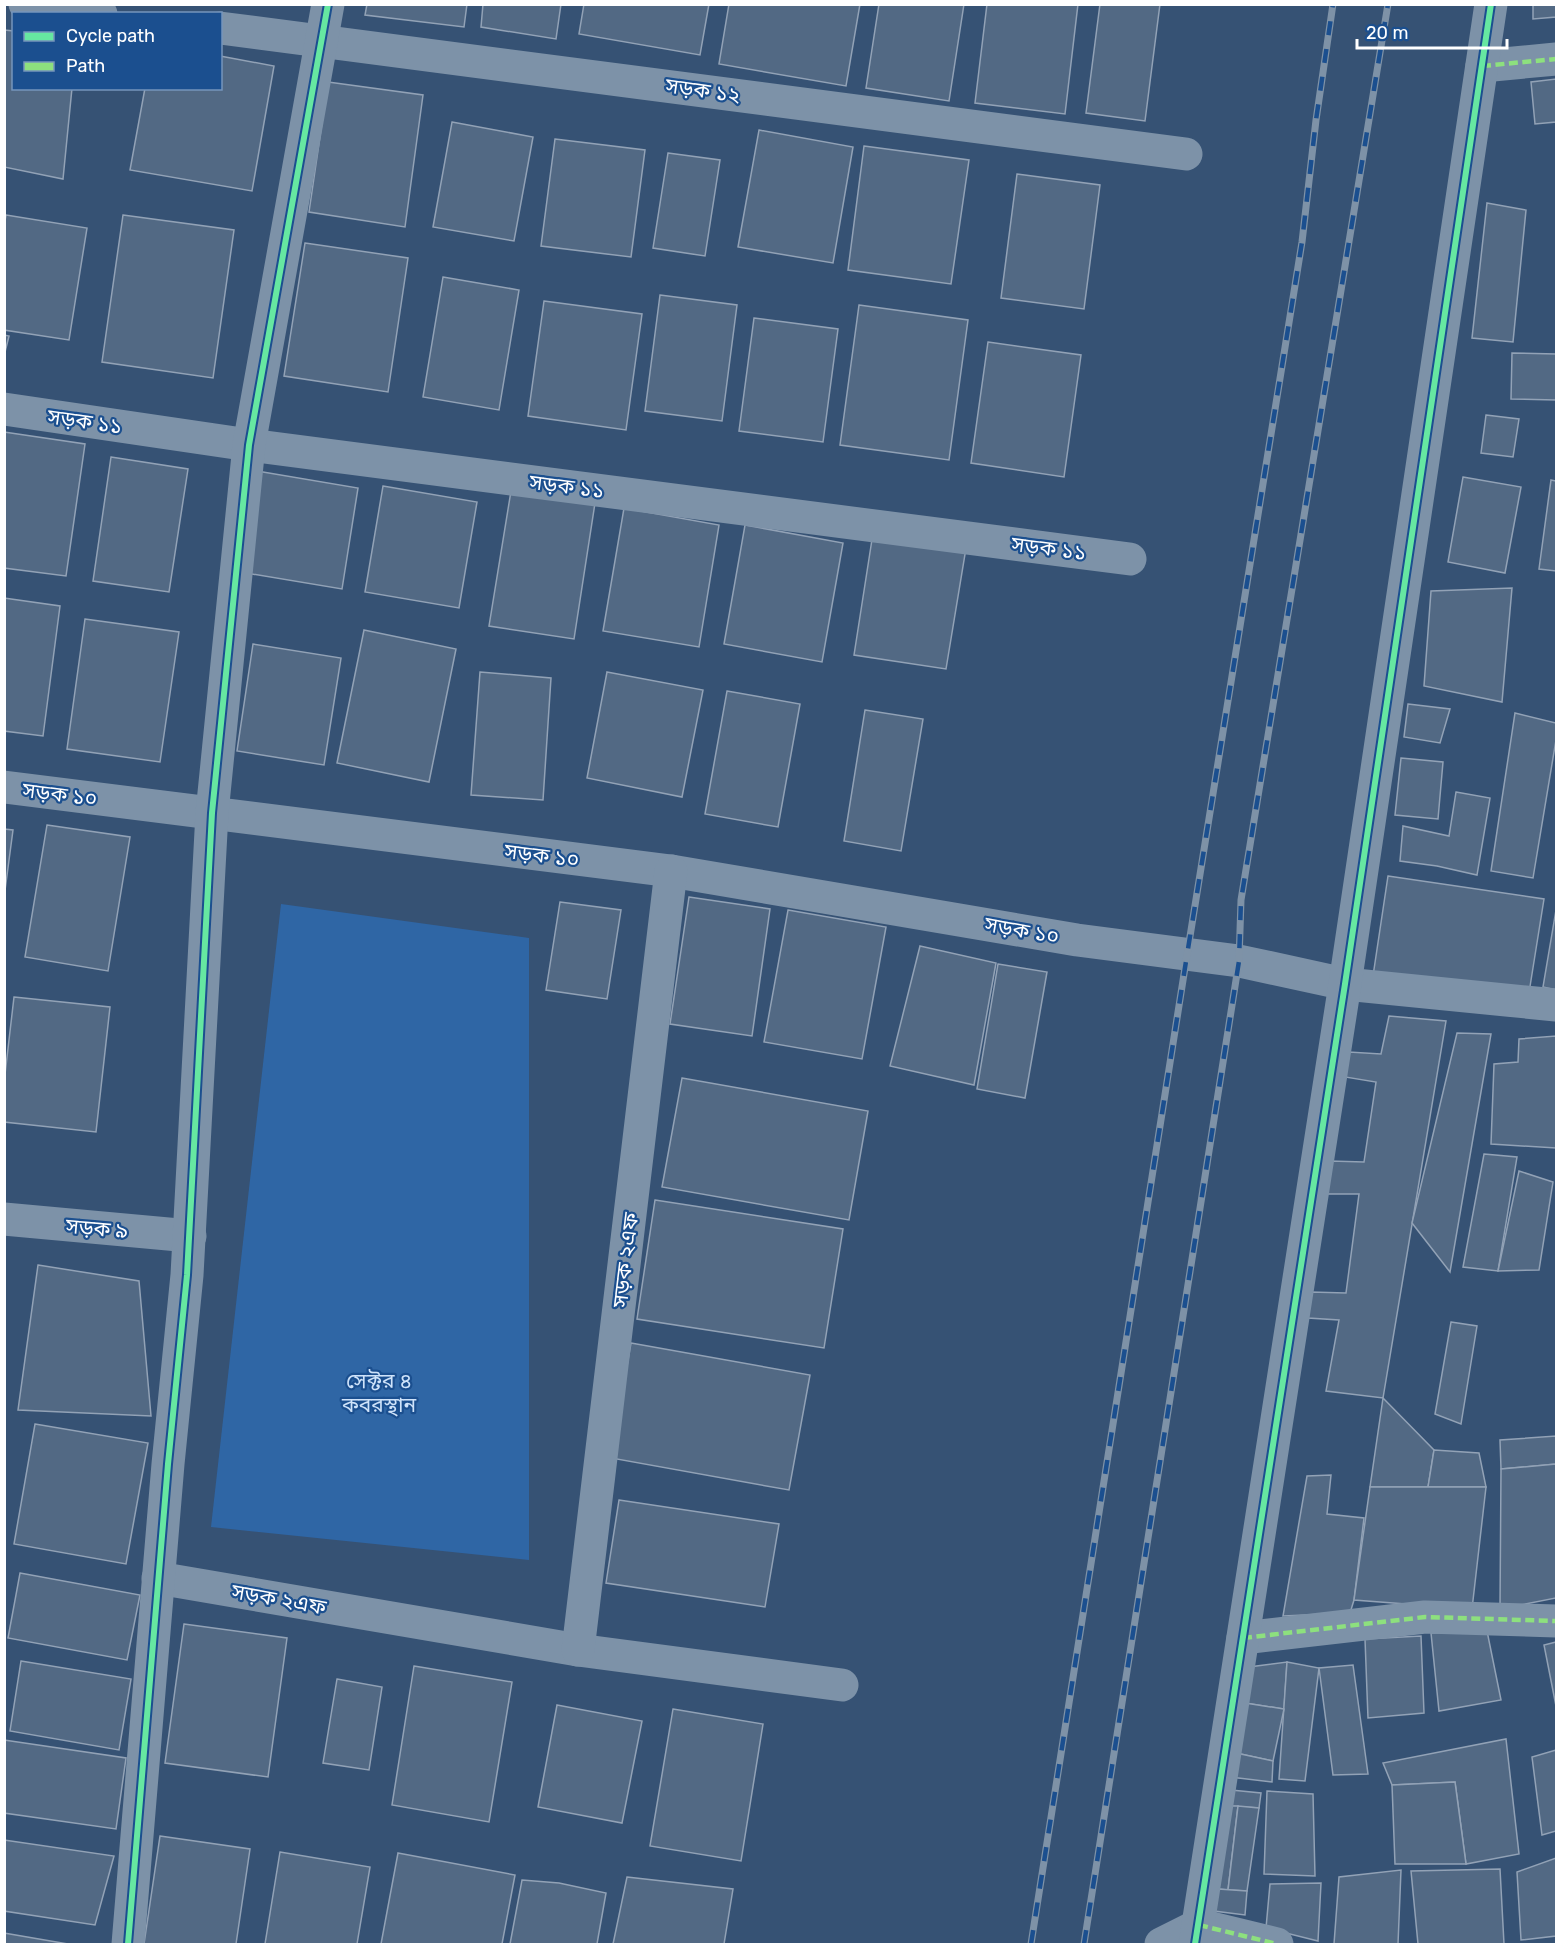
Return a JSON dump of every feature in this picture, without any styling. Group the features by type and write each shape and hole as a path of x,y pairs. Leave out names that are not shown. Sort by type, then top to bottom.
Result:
{"street":[{"path":"25,4 86,12"},
{"path":"128,1944 158,1578 190,1236 212,813 249,445 328,4"},
{"path":"1197,1935 1346,984 1491,4"},
{"name":"সড়ক ১২","path":"222,28 1186,154"},
{"path":"1482,66 1557,59"},
{"name":"সড়ক ১১","path":"4,409 249,445 1130,559"},
{"name":"সড়ক ১০","path":"4,787 671,871 1077,940 1239,962 1346,984 1557,1005"},
{"name":"সড়ক ২এফ","path":"578,1650 671,871"},
{"name":"সড়ক ৯","path":"4,1219 190,1236"},
{"name":"সড়ক ২এফ","path":"158,1578 578,1650 842,1685"},
{"path":"1243,1638 1425,1617 1557,1621"},
{"path":"1161,1944 1197,1935 1277,1944"}],"green space":[{"name":"সেক্টর ৪ কবরস্থান","path":"281,904 529,938 529,1560 211,1527"}],"building":[{"path":"367,4 467,4 464,27 365,15"},
{"path":"483,4 561,4 556,39 481,27"},
{"path":"584,4 709,4 700,55 579,34"},
{"path":"729,4 860,4 846,86 719,64"},
{"path":"879,4 964,4 949,101 866,88"},
{"path":"987,4 1078,4 1065,114 975,103"},
{"path":"1100,4 1160,4 1145,121 1086,113"},
{"path":"1533,4 1556,4 1556,17 1533,19"},
{"path":"4,30 12,31 12,90 72,90 63,179 4,167"},
{"path":"222,56 274,66 252,191 130,170 145,90 222,90"},
{"path":"1556,79 1556,122 1535,124 1531,82"},
{"path":"328,82 423,95 405,227 309,212"},
{"path":"452,122 533,137 514,241 433,227"},
{"path":"759,130 853,147 833,263 738,247"},
{"path":"555,139 645,150 631,257 541,246"},
{"path":"864,146 969,160 951,284 848,270"},
{"path":"668,153 720,160 705,256 653,248"},
{"path":"1017,174 1100,185 1084,309 1001,298"},
{"path":"1487,203 1526,210 1513,342 1472,338"},
{"path":"6,215 87,228 69,340 4,330 4,226"},
{"path":"123,215 234,230 213,378 102,362"},
{"path":"305,243 408,258 388,392 284,376"},
{"path":"443,277 519,290 499,410 423,397"},
{"path":"660,295 737,305 722,421 645,411"},
{"path":"544,301 642,314 626,430 528,416"},
{"path":"859,305 968,320 949,460 840,445"},
{"path":"754,318 838,329 823,442 739,431"},
{"path":"4,335 9,336 4,356"},
{"path":"988,342 1081,355 1064,477 971,463"},
{"path":"1512,353 1556,354 1556,400 1511,399"},
{"path":"1486,415 1519,419 1513,457 1481,453"},
{"path":"4,432 85,444 66,576 4,568"},
{"path":"111,457 188,469 169,592 93,581"},
{"path":"257,471 358,488 342,589 240,572"},
{"path":"1463,477 1521,487 1505,573 1448,562"},
{"path":"1551,480 1556,481 1556,571 1539,569"},
{"path":"383,486 477,502 459,608 365,592"},
{"path":"511,491 595,503 574,639 489,626"},
{"path":"624,508 719,525 699,647 603,631"},
{"path":"745,525 843,543 822,662 724,644"},
{"path":"873,533 966,548 946,669 854,655"},
{"path":"1512,588 1502,702 1424,686 1431,591"},
{"path":"4,598 60,606 43,736 4,731"},
{"path":"85,619 179,632 160,762 67,749"},
{"path":"364,630 456,649 429,782 337,763"},
{"path":"253,644 341,658 324,765 237,751"},
{"path":"480,672 551,678 543,800 471,795"},
{"path":"607,672 703,690 682,797 587,778"},
{"path":"727,691 800,704 778,827 705,814"},
{"path":"1408,704 1450,709 1440,743 1404,737"},
{"path":"865,710 923,719 901,851 844,841"},
{"path":"1515,713 1556,723 1556,740 1533,878 1491,871"},
{"path":"1401,758 1443,762 1438,819 1395,815"},
{"path":"1456,792 1490,798 1477,875 1400,861 1403,826 1449,836"},
{"path":"47,825 130,837 108,971 25,957"},
{"path":"4,829 13,830 4,898"},
{"path":"1388,876 1544,899 1528,999 1373,976"},
{"path":"689,897 770,909 752,1036 670,1024"},
{"path":"560,902 621,910 607,999 546,990"},
{"path":"788,910 886,927 862,1059 764,1042"},
{"path":"1556,910 1556,990 1543,987"},
{"path":"920,946 996,963 974,1085 890,1066"},
{"path":"998,964 1047,972 1025,1098 977,1089"},
{"path":"14,997 110,1007 96,1132 4,1122 4,1083"},
{"path":"1389,1016 1446,1021 1383,1398 1326,1391 1339,1320 1308,1318 1311,1292 1346,1293 1359,1194 1324,1194 1330,1161 1364,1162 1376,1082 1345,1077 1349,1052 1381,1054"},
{"path":"1457,1033 1491,1034 1450,1272 1412,1223"},
{"path":"1556,1036 1556,1148 1491,1144 1494,1064 1518,1062 1519,1039"},
{"path":"682,1078 868,1111 849,1220 662,1187"},
{"path":"1484,1154 1517,1157 1498,1271 1463,1267"},
{"path":"1519,1171 1553,1182 1539,1270 1498,1271"},
{"path":"655,1200 843,1229 824,1348 637,1319"},
{"path":"38,1265 139,1281 151,1416 18,1410"},
{"path":"1451,1322 1477,1326 1461,1424 1435,1414"},
{"path":"631,1343 810,1375 789,1490 611,1458"},
{"path":"1383,1398 1434,1450 1428,1487 1370,1487"},
{"path":"35,1424 148,1443 126,1564 14,1544"},
{"path":"1556,1436 1556,1464 1501,1469 1500,1440"},
{"path":"1434,1450 1479,1453 1486,1487 1428,1487"},
{"path":"1556,1464 1556,1598 1500,1609 1501,1469"},
{"path":"1331,1475 1327,1514 1364,1518 1354,1600 1350,1613 1283,1616 1307,1476"},
{"path":"1370,1487 1486,1487 1472,1609 1354,1600"},
{"path":"619,1500 779,1524 765,1607 606,1583"},
{"path":"20,1573 140,1595 127,1660 8,1638"},
{"path":"184,1624 287,1638 268,1777 165,1763"},
{"path":"1487,1631 1501,1700 1439,1711 1431,1633"},
{"path":"1421,1636 1424,1713 1368,1718 1365,1639"},
{"path":"1556,1642 1556,1706 1544,1645"},
{"path":"21,1661 131,1679 119,1750 10,1731"},
{"path":"1287,1662 1284,1709 1245,1703 1249,1667"},
{"path":"1287,1662 1319,1668 1305,1781 1279,1779"},
{"path":"1353,1665 1368,1774 1333,1775 1319,1668"},
{"path":"414,1666 512,1682 489,1822 392,1805"},
{"path":"337,1679 382,1687 369,1770 323,1763"},
{"path":"1245,1703 1284,1709 1273,1761 1236,1753"},
{"path":"557,1705 642,1721 622,1823 538,1807"},
{"path":"673,1709 763,1724 741,1861 650,1846"},
{"path":"1506,1739 1519,1854 1466,1864 1455,1782 1392,1785 1383,1763"},
{"path":"4,1740 126,1758 116,1829 4,1813"},
{"path":"1556,1750 1556,1831 1542,1835 1532,1757"},
{"path":"1236,1753 1273,1761 1272,1782 1230,1777"},
{"path":"1455,1782 1466,1864 1395,1864 1392,1785"},
{"path":"1231,1790 1261,1793 1259,1808 1228,1806"},
{"path":"1267,1791 1313,1794 1315,1876 1264,1874"},
{"path":"1228,1806 1238,1806 1228,1890 1218,1889"},
{"path":"1238,1806 1259,1808 1247,1891 1228,1890"},
{"path":"160,1836 250,1849 236,1944 144,1944"},
{"path":"4,1840 114,1856 95,1925 4,1911"},
{"path":"280,1852 370,1867 357,1944 265,1944"},
{"path":"398,1853 515,1875 502,1944 381,1944"},
{"path":"1556,1858 1556,1936 1521,1940 1517,1872"},
{"path":"1500,1869 1504,1944 1418,1944 1411,1871"},
{"path":"1401,1870 1398,1944 1334,1944 1339,1877"},
{"path":"627,1877 733,1889 724,1944 613,1944"},
{"path":"522,1880 559,1883 606,1893 597,1944 510,1944"},
{"path":"1321,1883 1318,1941 1266,1928 1270,1884"},
{"path":"1218,1889 1247,1891 1245,1915 1214,1911"},
{"path":"4,1933 68,1944 4,1944"}],"railway":[{"path":"1031,1944 1302,242 1316,120 1333,4"},
{"path":"1084,1944 1239,961 1241,900 1388,4"}],"marked path":[{"path":"1482,66 1556,59"},
{"path":"1243,1638 1425,1617 1556,1621"},
{"path":"1199,1925 1277,1944"}],"cycle path":[{"path":"128,1944 168,1464 187,1275 212,813 249,445 328,4"},
{"path":"1195,1944 1345,984 1491,4"}]}
